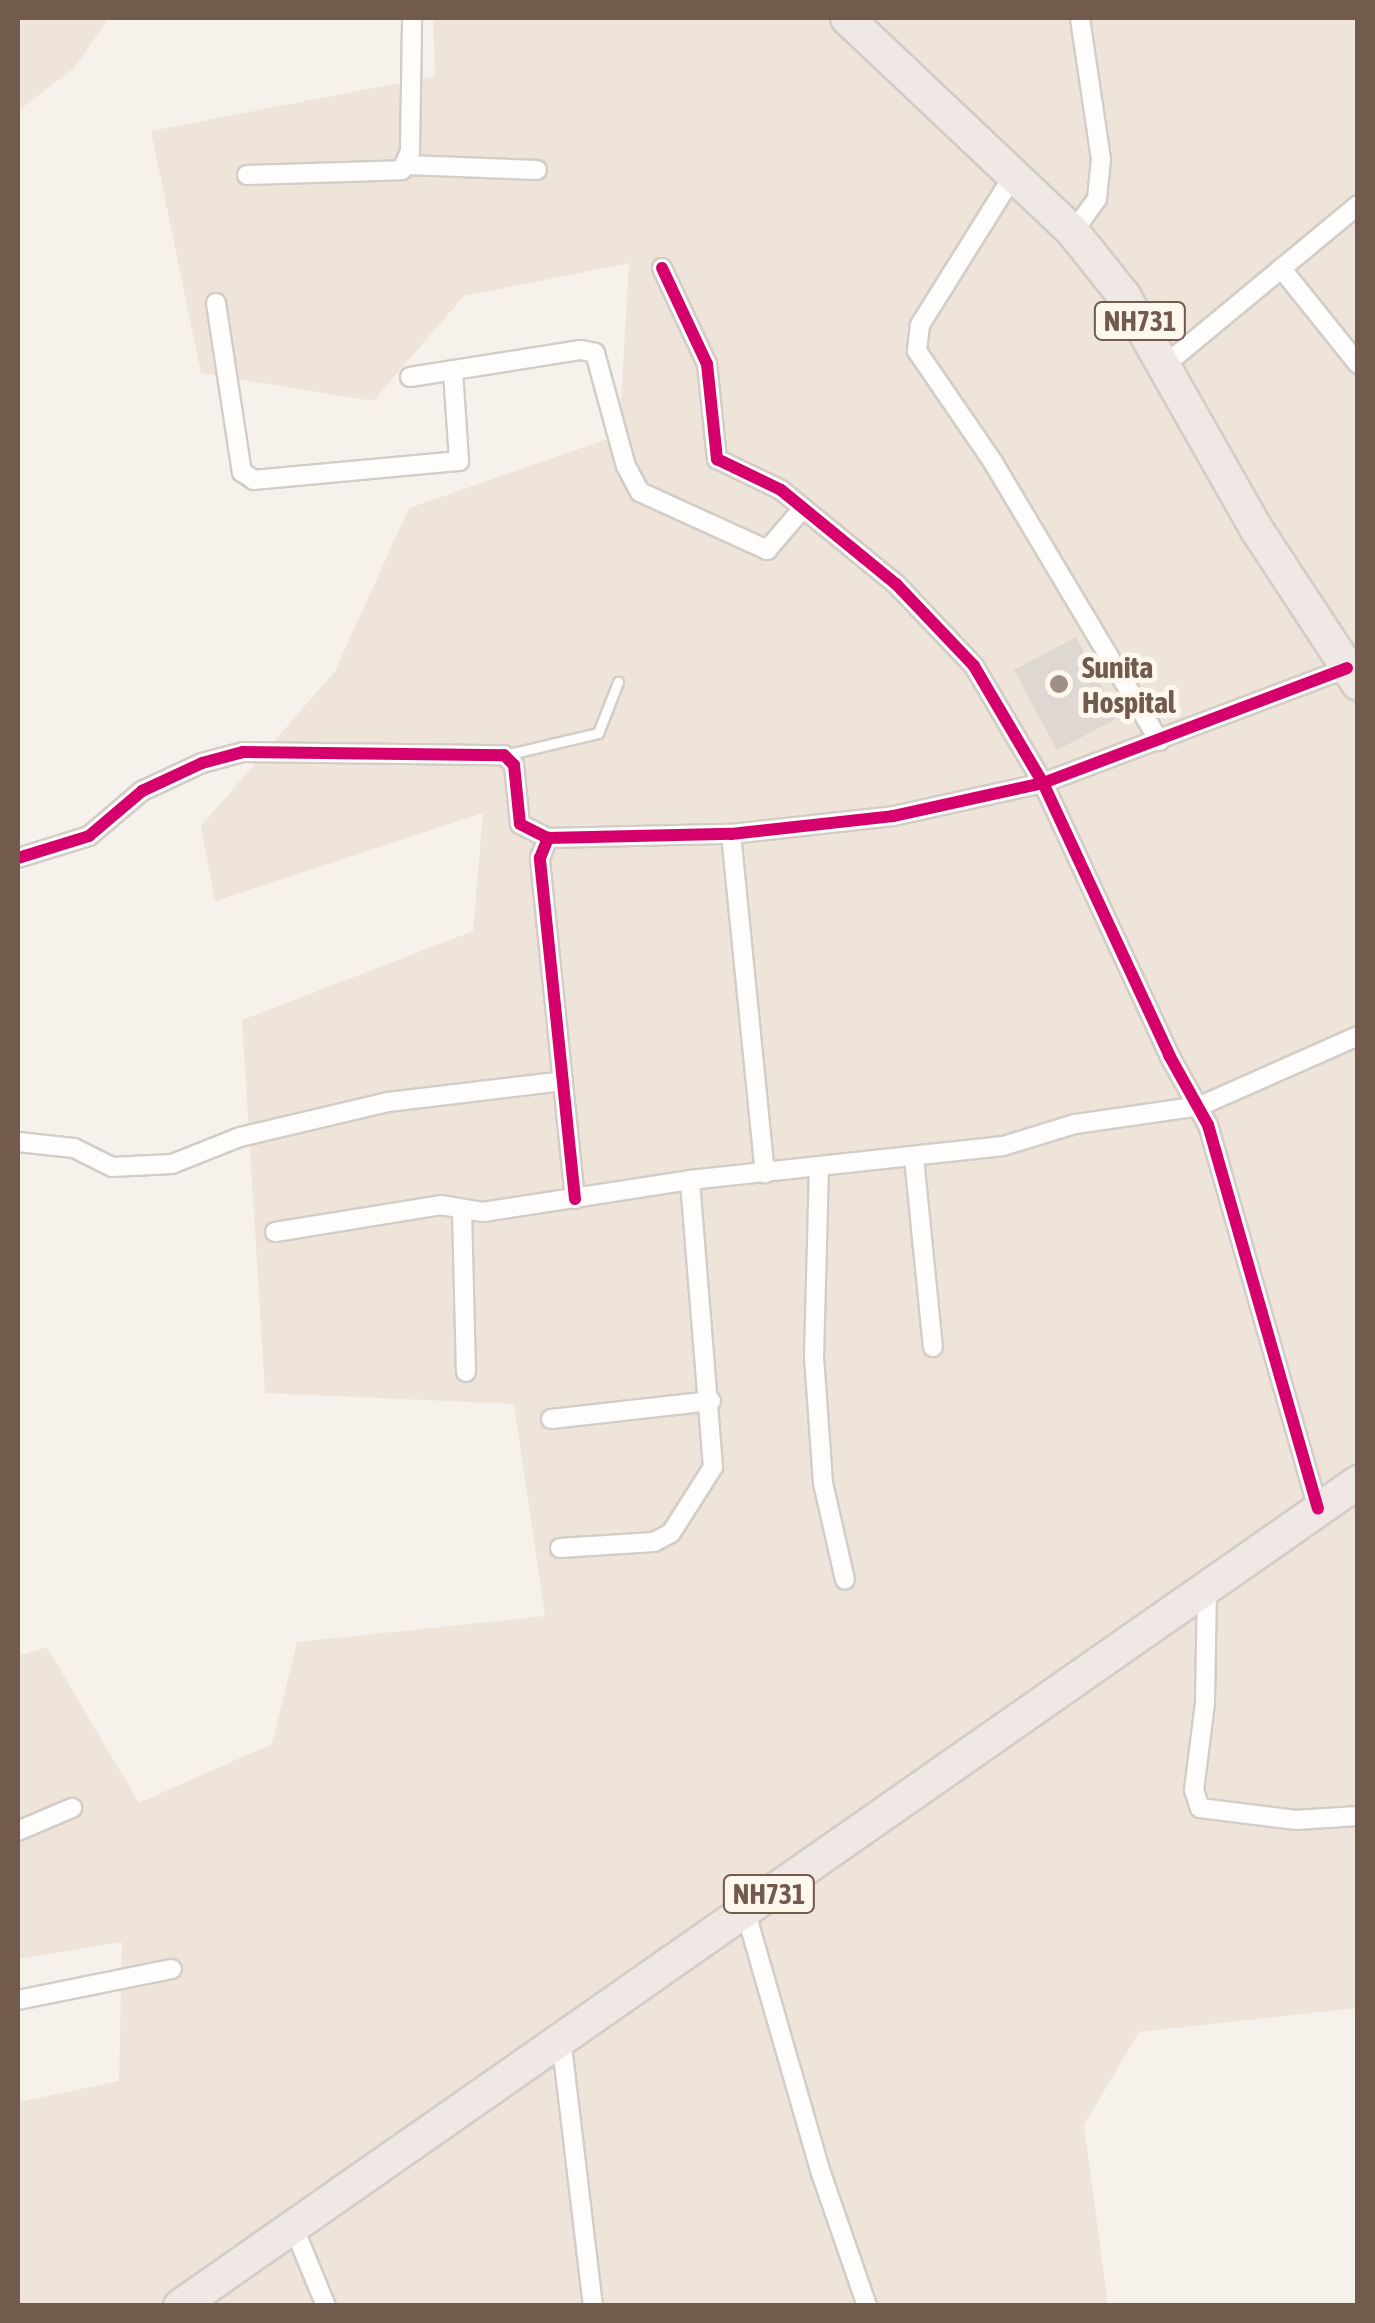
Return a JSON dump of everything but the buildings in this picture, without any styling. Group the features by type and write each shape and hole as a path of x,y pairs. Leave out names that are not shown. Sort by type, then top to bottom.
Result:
{"highway":[{"name":"NH731","path":"847,18 1073,232 1166,364 1257,530 1352,676"},
{"name":"NH731","path":"180,2306 1318,1509 1355,1492"}],"street":[{"path":"408,165 412,18"},
{"path":"1073,232 1097,199 1101,159 1080,18"},
{"path":"248,175 394,173 408,165 538,170"},
{"path":"1014,176 920,324 918,351 993,462 1159,741"},
{"path":"1166,364 1358,205"},
{"path":"662,268 706,364 717,459 781,490 896,584 974,666 1043,783 1169,1055 1200,1106 1318,1509"},
{"path":"1282,268 1358,364"},
{"path":"216,302 242,472 254,480 459,462 454,370"},
{"path":"410,377 581,350 595,353 626,466 640,492 767,550 803,508"},
{"path":"18,858 89,836 122,804 222,756 504,755 514,765 520,824 548,838 730,834 894,816 1043,783 1352,676"},
{"path":"730,834 764,1173"},
{"path":"548,838 540,858 575,1198"},
{"path":"274,1232 441,1205 462,1210 1016,1144 1074,1124 1200,1106 1358,1036"},
{"path":"18,1142 62,1144 112,1167 172,1164 240,1137 388,1102 563,1081"},
{"path":"914,1158 932,1347"},
{"path":"818,1166 814,1358 823,1483 845,1580"},
{"path":"560,1548 654,1542 671,1534 713,1467 711,1401 690,1180"},
{"path":"462,1210 466,1372"},
{"path":"551,1418 711,1401"},
{"path":"1207,1587 1206,1703 1194,1790 1200,1808 1296,1820 1358,1816"},
{"path":"18,1831 72,1808"},
{"path":"745,1910 820,2173 867,2306"},
{"path":"18,2000 172,1969"},
{"path":"560,2037 593,2306"},
{"path":"293,2226 326,2306"}],"lane":[{"path":"504,755 598,732 618,682"}],"shaded area":[{"path":"18,18 109,18 74,68 18,111"},
{"path":"433,18 1357,18 1357,2008 1139,2032 1084,2125 1108,2305 18,2306 18,2102 119,2081 122,1942 18,1959 18,1656 47,1647 139,1803 272,1744 297,1642 545,1616 514,1404 265,1393 242,1020 473,931 483,813 215,901 201,826 335,671 409,508 619,435 629,263 464,296 373,401 201,373 151,131 435,76"}],"cycle path":[{"path":"662,268 707,364 717,459 781,490 896,584 974,666 1043,783 1169,1055 1208,1125 1318,1509"},
{"path":"575,1199 540,858 548,838 731,834 893,816 1043,783 1347,668"},
{"path":"18,858 89,836 142,791 202,763 243,752 504,755 514,765 520,824 548,838"}],"place":[{"name":"Sunita Hospital","path":"1059,684"}]}
